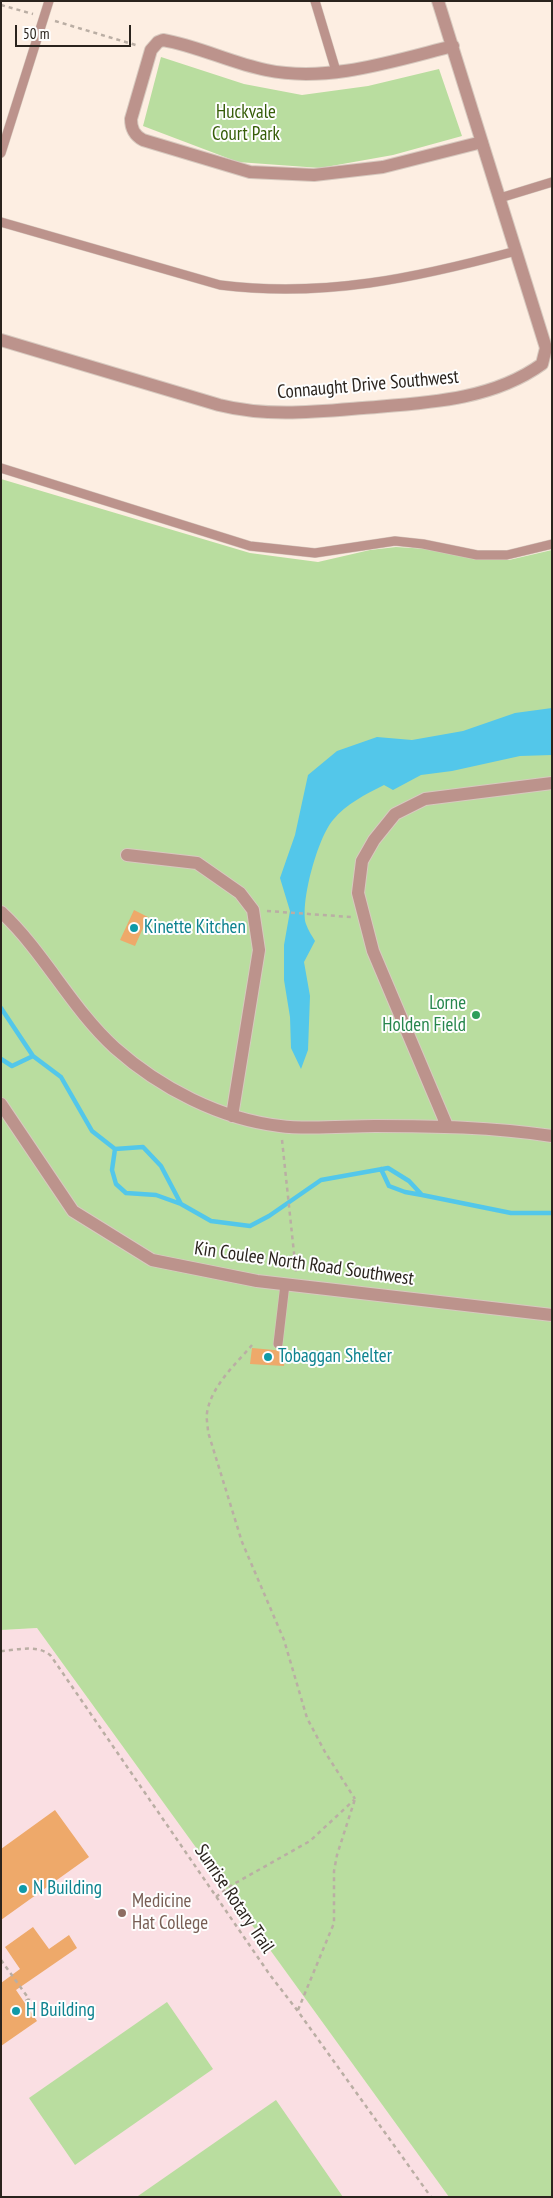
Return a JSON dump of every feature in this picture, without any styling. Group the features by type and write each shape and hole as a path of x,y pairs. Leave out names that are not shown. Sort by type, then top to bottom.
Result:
{"street":[{"name":"Connaught Drive Southwest","path":"1,340 244,411 302,413 421,403 466,396 513,382 542,364 546,348 438,1"},
{"path":"453,46 382,64 311,74 266,70 163,40 158,42 151,50 131,119 133,132 143,140 250,172 328,174 396,165 482,142"},
{"path":"447,1126 374,951 358,893 362,861 374,840 395,814 425,799 552,783"},
{"path":"127,855 197,863 240,893 253,910 259,950 232,1116"},
{"path":"1,912 15,925 77,1006 115,1047 170,1088 232,1116 281,1126 447,1126 504,1129 552,1136"},
{"name":"Kin Coulee North Road Southwest","path":"1,1104 73,1211 152,1260 256,1281 552,1315"}],"lane":[{"path":"1,153 49,1"},
{"path":"315,1 336,71"},
{"path":"500,198 552,182"},
{"path":"1,222 220,285 248,288 315,289 352,287 452,269 516,251"},
{"path":"1,468 250,546 315,553 395,541 422,544 477,555 507,555 552,544"},
{"path":"278,1344 291,1285"}],"path":[{"path":"1,4 151,50"},
{"path":"274,912 364,917"},
{"path":"281,1126 291,1227 291,1285"},
{"path":"252,1345 218,1387 211,1400 207,1413 208,1432 242,1542 284,1640 308,1718 325,1752 355,1799"},
{"name":"Sunrise Rotary Trail","path":"1,1652 38,1648 46,1650 51,1656 270,1975 298,2010 431,2197"},
{"path":"216,1897 232,1885 310,1841 355,1799"},
{"path":"298,2010 334,1923 334,1871 337,1855 355,1799"},
{"path":"1,1960 29,1999 24,2002"}],"shaded area":[{"name":"Medicine Hat College","path":"37,1628 449,2197 1,2197 1,1630"}],"green space":[{"name":"Huckvale Court Park","path":"161,57 244,84 302,95 368,86 439,69 462,136 393,155 320,168 238,162 143,126"},
{"path":"1,479 250,553 318,562 370,550 396,547 428,549 479,559 509,560 552,550 552,2197 449,2197 37,1628 1,1630"},
{"path":"167,2002 213,2069 75,2165 29,2098"},
{"path":"276,2100 343,2197 138,2196"}],"water":[{"path":"552,708 552,755 520,756 452,771 421,775 393,790 384,785 350,804 338,814 327,828 316,855 306,901 306,924 315,941 304,962 310,996 308,1050 301,1069 291,1048 290,1017 284,980 284,945 290,911 280,878 295,835 308,775 337,751 377,737 412,740 463,731 515,713"}],"building":[{"name":"Kinette Kitchen","path":"134,910 148,917 135,946 120,940"},
{"name":"Tobaggan Shelter","path":"252,1348 285,1351 284,1366 250,1364"},
{"name":"N Building","path":"55,1810 89,1857 1,1920 1,1849"},
{"path":"33,1927 49,1949 69,1935 77,1948 16,1990 37,2021 1,2046 1,1983 20,1969 5,1947"}],"waterway":[{"path":"1,1008 33,1056 61,1077 92,1131 115,1149 143,1147 161,1166 181,1204 211,1221 250,1226 269,1216 321,1180 388,1168 409,1181 422,1195 511,1213 552,1213"},
{"path":"1,1059 12,1066 33,1056"},
{"path":"115,1149 112,1170 116,1184 126,1193 156,1195 181,1204"},
{"path":"381,1169 389,1186 405,1192 422,1195"}],"place":[{"name":"Kinette Kitchen","path":"134,928"},
{"name":"Lorne Holden Field","path":"476,1015"},
{"name":"Tobaggan Shelter","path":"268,1357"},
{"name":"N Building","path":"23,1889"},
{"name":"Medicine Hat College","path":"122,1913"},
{"name":"H Building","path":"16,2011"}]}
